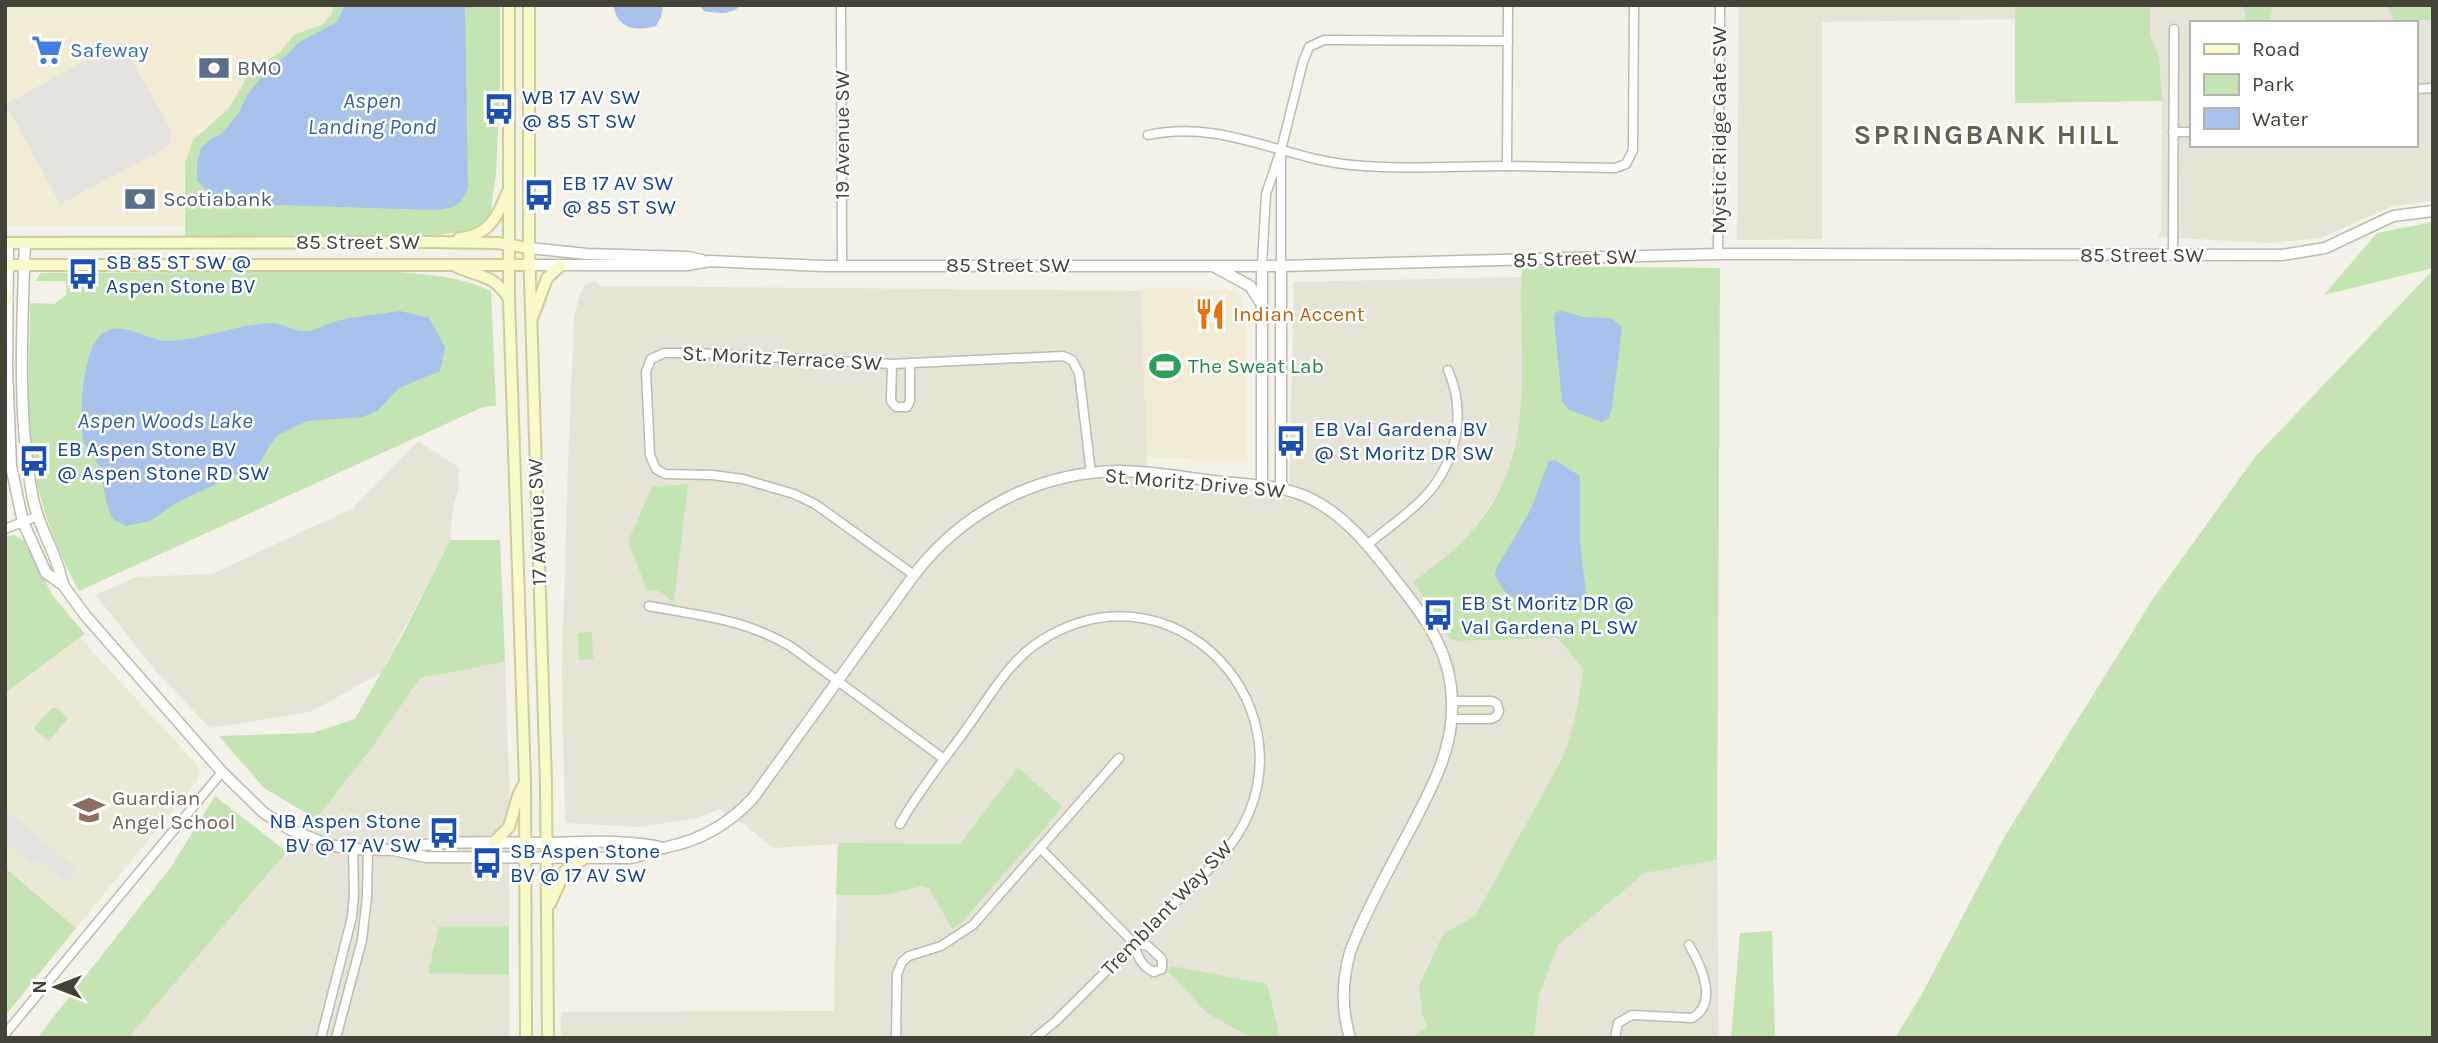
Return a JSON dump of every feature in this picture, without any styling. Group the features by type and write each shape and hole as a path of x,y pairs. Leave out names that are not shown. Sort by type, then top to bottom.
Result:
{"main road":[{"name":"17 Avenue SW","path":"509,5 509,299 525,782 526,1038"},
{"name":"17 Avenue SW","path":"529,5 529,265 547,843 548,1038"},
{"path":"509,51 529,51"},
{"path":"429,242 482,233 498,216 509,187"},
{"name":"85 Street SW","path":"6,243 429,242 529,248"},
{"name":"85 Street SW","path":"7,265 529,265"},
{"path":"455,265 494,280 501,285 509,299"},
{"path":"531,322 547,278 560,267"},
{"path":"494,842 509,827 517,796 525,782"},
{"path":"548,910 565,871 585,858"}],"street":[{"name":"19 Avenue SW","path":"841,5 842,265"},
{"path":"1507,166 1508,5"},
{"path":"1148,135 1163,131 1199,130 1351,165 1623,166 1630,159 1633,150 1634,5"},
{"name":"Mystic Ridge Gate SW","path":"1718,254 1720,5"},
{"path":"2173,254 2174,29"},
{"path":"1262,486 1262,265 1266,194 1309,47 1331,40 1508,41"},
{"path":"2173,132 2190,132"},
{"path":"1281,149 1281,488"},
{"name":"85 Street SW","path":"529,248 587,254 687,257 710,261 842,265 1281,266 1718,254 2265,255 2302,253 2325,248 2393,216 2433,211"},
{"path":"6,243 8,426 11,466 23,522 46,573 63,585 85,615 222,772 264,813 291,830 329,845 352,849 394,850"},
{"path":"25,243 23,425 26,463 38,516 60,567 63,585"},
{"name":"85 Street SW","path":"529,265 560,267 710,261"},
{"path":"1212,265 1251,286 1262,307"},
{"name":"St. Moritz Terrace SW","path":"914,575 816,504 794,494 760,482 729,476 665,474 656,469 650,455 646,372 649,361 658,355 696,353 892,364 1059,356 1072,360 1079,373 1091,473"},
{"path":"892,364 891,401 896,407 906,407 910,401 910,363"},
{"path":"1367,545 1428,493 1446,464 1456,438 1460,413 1448,370"},
{"name":"St. Moritz Drive SW","path":"394,850 426,858 643,856 708,834 741,811 765,784 914,575 948,538 998,502 1033,486 1060,478 1120,471 1281,488 1307,497 1338,515 1367,545 1431,627 1449,671 1452,719 1447,751 1438,775 1350,952 1343,1001 1350,1038"},
{"path":"5,528 38,516"},
{"path":"649,606 732,621 759,629 790,646 944,759"},
{"name":"Tremblant Way SW","path":"900,824 944,759 1022,655 1043,639 1076,623 1116,617 1154,622 1191,637 1222,661 1238,683 1256,721 1261,759 1249,815 1232,845 1035,1038"},
{"path":"1452,701 1492,701 1497,704 1499,711 1497,716 1491,719 1452,719"},
{"path":"896,1038 897,974 902,962 909,956 941,946 973,925 1119,758"},
{"path":"5,1034 222,772"},
{"name":"St. Moritz Drive SW","path":"394,850 425,844 494,842 630,842 665,848"},
{"path":"1040,848 1134,943"},
{"path":"321,1038 352,917 352,849"},
{"path":"336,1038 362,940 367,897 368,849"},
{"path":"1615,1038 1618,1023 1633,1014 1692,1018 1704,1008 1706,998 1703,975 1689,945"}],"shaded area":[{"path":"5,5 334,5 331,15 322,25 295,34 279,53 256,67 229,108 199,132 184,173 184,226 5,226"},
{"path":"1739,5 2015,5 2015,19 1822,22 1822,239 1737,240"},
{"path":"2150,5 2240,5 2245,13 2244,21 2190,21 2190,147 2417,147 2417,21 2408,20 2433,20 2433,201 2392,206 2321,238 2269,243 2158,237 2161,231 2162,101 2150,36"},
{"path":"2273,5 2387,5 2394,21 2269,21"},
{"path":"121,41 172,132 170,141 165,148 60,204 6,104"},
{"path":"1522,277 1521,424 1510,467 1501,488 1477,525 1462,542 1414,583 1450,638 1456,641 1558,638 1583,669 1578,706 1563,757 1475,916 1443,934 1421,979 1420,1003 1428,1026 1426,1029 1411,1038 561,1038 561,1012 834,1011 838,844 773,848 720,809 694,819 638,827 565,823 562,670 568,464 574,319 580,293 586,284 595,281 600,286 1141,291 1148,484 1289,498 1294,282"},
{"path":"1150,288 1231,290 1237,293 1242,301 1246,317 1247,461 1147,457 1141,291"},
{"path":"418,441 458,467 459,487 453,506 450,540 381,673 310,712 210,728 154,669 96,595 136,577 212,574 353,508"},
{"name":"Guardian Angel School","path":"80,638 198,766 200,773 197,781 76,928 5,868 5,693"},
{"path":"505,662 509,781 509,1038 128,1038 316,819 420,678"},
{"path":"5,809 76,869 66,882 38,859 33,865 5,842"},
{"path":"1717,860 1719,1038 1534,1038 1539,995 1558,945 1645,873"}],"green space":[{"name":"Aspen Landing Pond","path":"334,5 500,5 496,174 490,217 476,230 421,237 185,236 185,163 193,140 229,108 256,67 279,53 295,34 322,25 331,15"},
{"path":"2015,5 2150,5 2150,36 2159,57 2162,101 2015,103"},
{"path":"2241,5 2273,5 2269,21 2244,21 2245,13"},
{"path":"2387,5 2433,5 2433,20 2394,21"},
{"path":"2433,222 2433,268 2324,295 2377,233"},
{"path":"1522,266 1720,268 1717,860 1645,873 1558,945 1539,995 1534,1038 1411,1038 1428,1026 1422,1015 1419,990 1421,980 1443,934 1475,916 1563,757 1578,702 1583,669 1558,638 1456,641 1449,638 1437,615 1413,582 1463,541 1477,525 1497,495 1510,464 1518,433 1521,400"},
{"path":"2433,270 2433,1038 1895,1038 1922,994 2006,834 2153,599 2255,457"},
{"path":"384,271 452,278 491,291 496,406 483,407 79,591 48,520 32,454 29,411 30,303 54,304 66,295 66,281 35,281 41,273"},
{"path":"688,484 674,602 659,591 647,590 628,541 652,487"},
{"path":"14,535 24,541 53,596 85,634 5,693 5,537"},
{"path":"450,540 500,540 505,662 420,678 370,750 316,819 264,788 219,736 312,733 355,719 402,636"},
{"path":"592,632 593,659 579,660 578,633"},
{"path":"52,708 57,708 68,718 49,741 35,730 35,726"},
{"path":"1018,768 1063,807 962,922 952,929 929,888 922,886 884,895 836,895 838,843 960,844"},
{"path":"215,796 287,852 128,1038 37,1038 171,867"},
{"path":"5,868 76,928 5,1016"},
{"path":"439,926 509,926 509,975 428,973"},
{"path":"1772,931 1775,1038 1731,1038 1740,933"},
{"path":"1171,966 1267,984 1280,1038 1252,1038 1207,1013 1168,971"}],"water":[{"name":"Aspen Landing Pond","path":"345,5 465,5 468,188 463,199 452,207 435,210 277,205 213,196 197,181 201,148 212,138 222,134 239,112 247,95 273,63 286,56 298,43 337,22"},
{"path":"613,5 663,5 656,26 641,29 623,24"},
{"path":"699,5 741,5 733,11 719,13 704,11"},
{"path":"1561,310 1582,317 1611,318 1622,327 1612,408 1609,418 1602,422 1569,410 1562,402 1554,320 1555,313"},
{"name":"Aspen Woods Lake","path":"400,311 429,318 445,347 440,371 399,388 378,410 363,417 307,421 278,435 260,463 176,503 150,521 126,526 113,519 98,465 83,440 82,429 86,367 90,352 103,333 119,328 169,341 269,323 306,331 344,319"},
{"path":"1555,460 1580,476 1580,542 1586,594 1571,605 1549,607 1526,602 1508,594 1495,575 1530,511 1549,461"}],"place":[{"name":"Safeway","path":"47,50"},
{"name":"BMO","path":"214,68"},
{"name":"WB 17 AV SW @ 85 ST SW","path":"499,109"},
{"name":"EB 17 AV SW @ 85 ST SW","path":"539,195"},
{"name":"Scotiabank","path":"140,199"},
{"name":"SB 85 ST SW @ Aspen Stone BV","path":"83,274"},
{"name":"Indian Accent","path":"1210,314"},
{"name":"The Sweat Lab","path":"1165,366"},
{"name":"EB Val Gardena BV @ St Moritz DR SW","path":"1291,441"},
{"name":"EB Aspen Stone BV @ Aspen Stone RD SW","path":"34,461"},
{"name":"EB St Moritz DR @ Val Gardena PL SW","path":"1438,615"},
{"name":"Guardian Angel School","path":"89,810"},
{"name":"NB Aspen Stone BV @ 17 AV SW","path":"444,833"},
{"name":"SB Aspen Stone BV @ 17 AV SW","path":"487,863"}],"district":[{"name":"SPRINGBANK HILL","path":"1987,134"}]}
